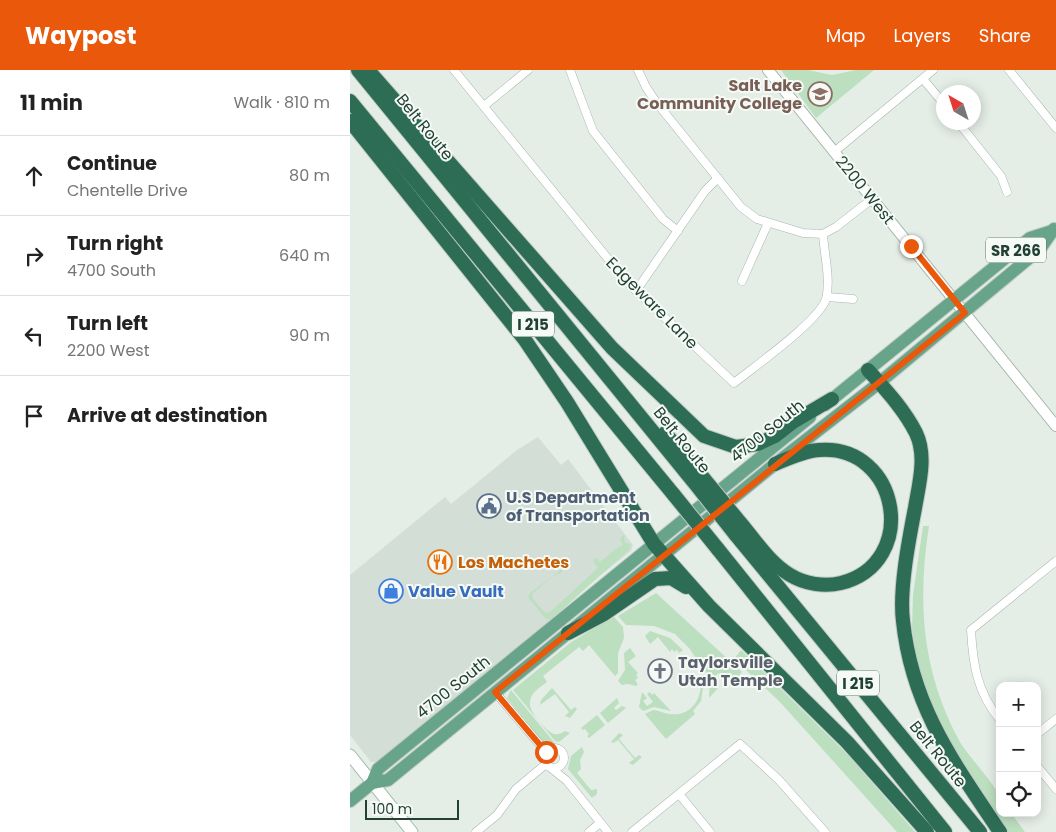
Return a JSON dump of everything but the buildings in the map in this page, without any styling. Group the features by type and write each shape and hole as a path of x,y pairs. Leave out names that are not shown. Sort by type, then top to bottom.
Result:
{"highway":[{"name":"Belt Route","path":"358,70 573,335 697,478 980,832"},
{"path":"368,70 612,348 664,401 704,436 719,443 736,447 758,444 775,436 793,422 832,399"},
{"name":"I 215","path":"350,102 674,495 945,832"},
{"path":"350,121 525,340 567,402 659,549 709,606 834,728 927,832"},
{"path":"868,370 902,411 916,434 921,458 903,594 902,620 908,654 920,698 936,735 1000,832"},
{"path":"739,530 780,569 798,580 817,584 838,583 854,578 872,565 885,547 892,521 889,499 880,479 865,463 845,453 825,450 806,452 775,464"},
{"path":"568,633 604,614 650,581 659,578 678,581 709,606"}],"main road":[{"name":"4700 South","path":"372,783 388,780 568,633 659,549 832,399 1030,238 1054,229"},
{"name":"4700 South","path":"350,801 372,783 378,769 659,549 775,464 879,383 1040,249 1054,229"},
{"path":"350,756 412,832"}],"street":[{"name":"Edgeware Lane","path":"454,70 620,274 734,382 811,320 823,306 826,296"},
{"path":"484,106 528,70"},
{"path":"570,70 588,122 598,139 662,219 678,231"},
{"path":"638,70 651,95 748,214 768,223 803,233 823,234 836,227 872,199"},
{"name":"2200 West","path":"768,70 1056,426"},
{"path":"834,152 933,70"},
{"path":"1009,70 1056,128"},
{"path":"923,79 936,94"},
{"path":"964,130 1001,176 1006,192"},
{"path":"636,291 705,190 718,178"},
{"path":"742,281 768,223"},
{"path":"823,234 826,296 853,299"},
{"path":"996,715 977,681 971,630 1056,561"},
{"path":"495,692 546,752"},
{"path":"1041,731 1056,719"},
{"path":"632,832 740,744 779,780 825,832"},
{"path":"567,781 563,754 558,749 550,749 544,757 548,766 567,781 608,832"},
{"path":"476,832 497,815 516,789 548,766 557,768 563,762"},
{"path":"1041,771 1056,789"},
{"path":"679,794 710,832"},
{"path":"589,832 600,823"}],"shaded area":[{"path":"538,437 561,465 568,459 633,545 631,551 592,582 556,616 377,762 371,762 350,735 350,575 445,497 451,504 517,450"}],"green space":[{"name":"Salt Lake Community College","path":"781,70 808,70 832,75 856,70 874,70 816,118"},
{"path":"923,526 929,526 923,582 926,637 930,663 937,690 960,742 996,790 996,815 952,752 918,672 912,628 913,595"},
{"path":"624,535 625,543 631,544 629,550 551,619 546,619 528,597 530,593 562,569 562,572 553,576 532,594 533,599 544,612 549,613 598,568 593,560 596,558 600,562 620,546 623,546 620,538"},
{"path":"656,593 742,672 731,684 718,673 715,677 718,679 714,683 718,688 709,698 710,679 689,648 675,634 654,626 626,625 618,616"},
{"path":"613,616 623,627 624,638 618,653 618,673 615,676 589,645 583,651 579,647 543,676 547,682 530,699 530,707 535,716 551,732 554,734 565,731 570,733 559,742 555,741 513,690 570,643"},
{"path":"650,631 670,638 683,650 679,653 677,650 674,652 672,649 670,652 658,637 650,644 645,636"},
{"path":"630,648 636,656 628,662 638,673 636,675 638,678 635,680 638,684 636,686 622,685 618,681 625,670 624,653"},
{"path":"741,650 848,755 915,832 897,832 779,701 734,659"},
{"path":"704,681 701,701 693,711 695,714 666,739 645,714 653,710 669,714 683,713 693,706 699,695 701,682"},
{"path":"552,688 571,710 575,707 577,709 570,718 565,716 569,712 555,694 540,705 541,700"},
{"path":"511,690 555,743 547,744 542,741 507,698"},
{"path":"642,692 647,698 643,701 647,706 653,702 647,694 650,692 652,695 654,693 671,711 654,707 643,711 639,707"},
{"path":"617,698 619,703 614,708 616,710 622,706 626,708 608,723 600,713"},
{"path":"597,715 605,725 589,738 587,736 589,734 585,729 581,728"},
{"path":"619,733 623,735 619,739 635,758 639,755 642,757 633,765 629,763 634,759 618,740 613,743 611,742"},
{"path":"582,747 584,752 580,760 581,769 577,773 591,790 597,789 597,794 592,798 568,769 571,756"},
{"path":"998,817 1014,817 1025,832 1008,832"}],"place":[{"name":"Salt Lake Community College","path":"820,94"},
{"name":"U.S Department of Transportation","path":"489,506"},
{"name":"Los Machetes","path":"440,562"},
{"name":"Value Vault","path":"391,591"},
{"name":"Taylorsville Utah Temple","path":"660,671"}],"route":[{"path":"546,752 495,692 794,448 867,393 965,313 911,246"}]}
